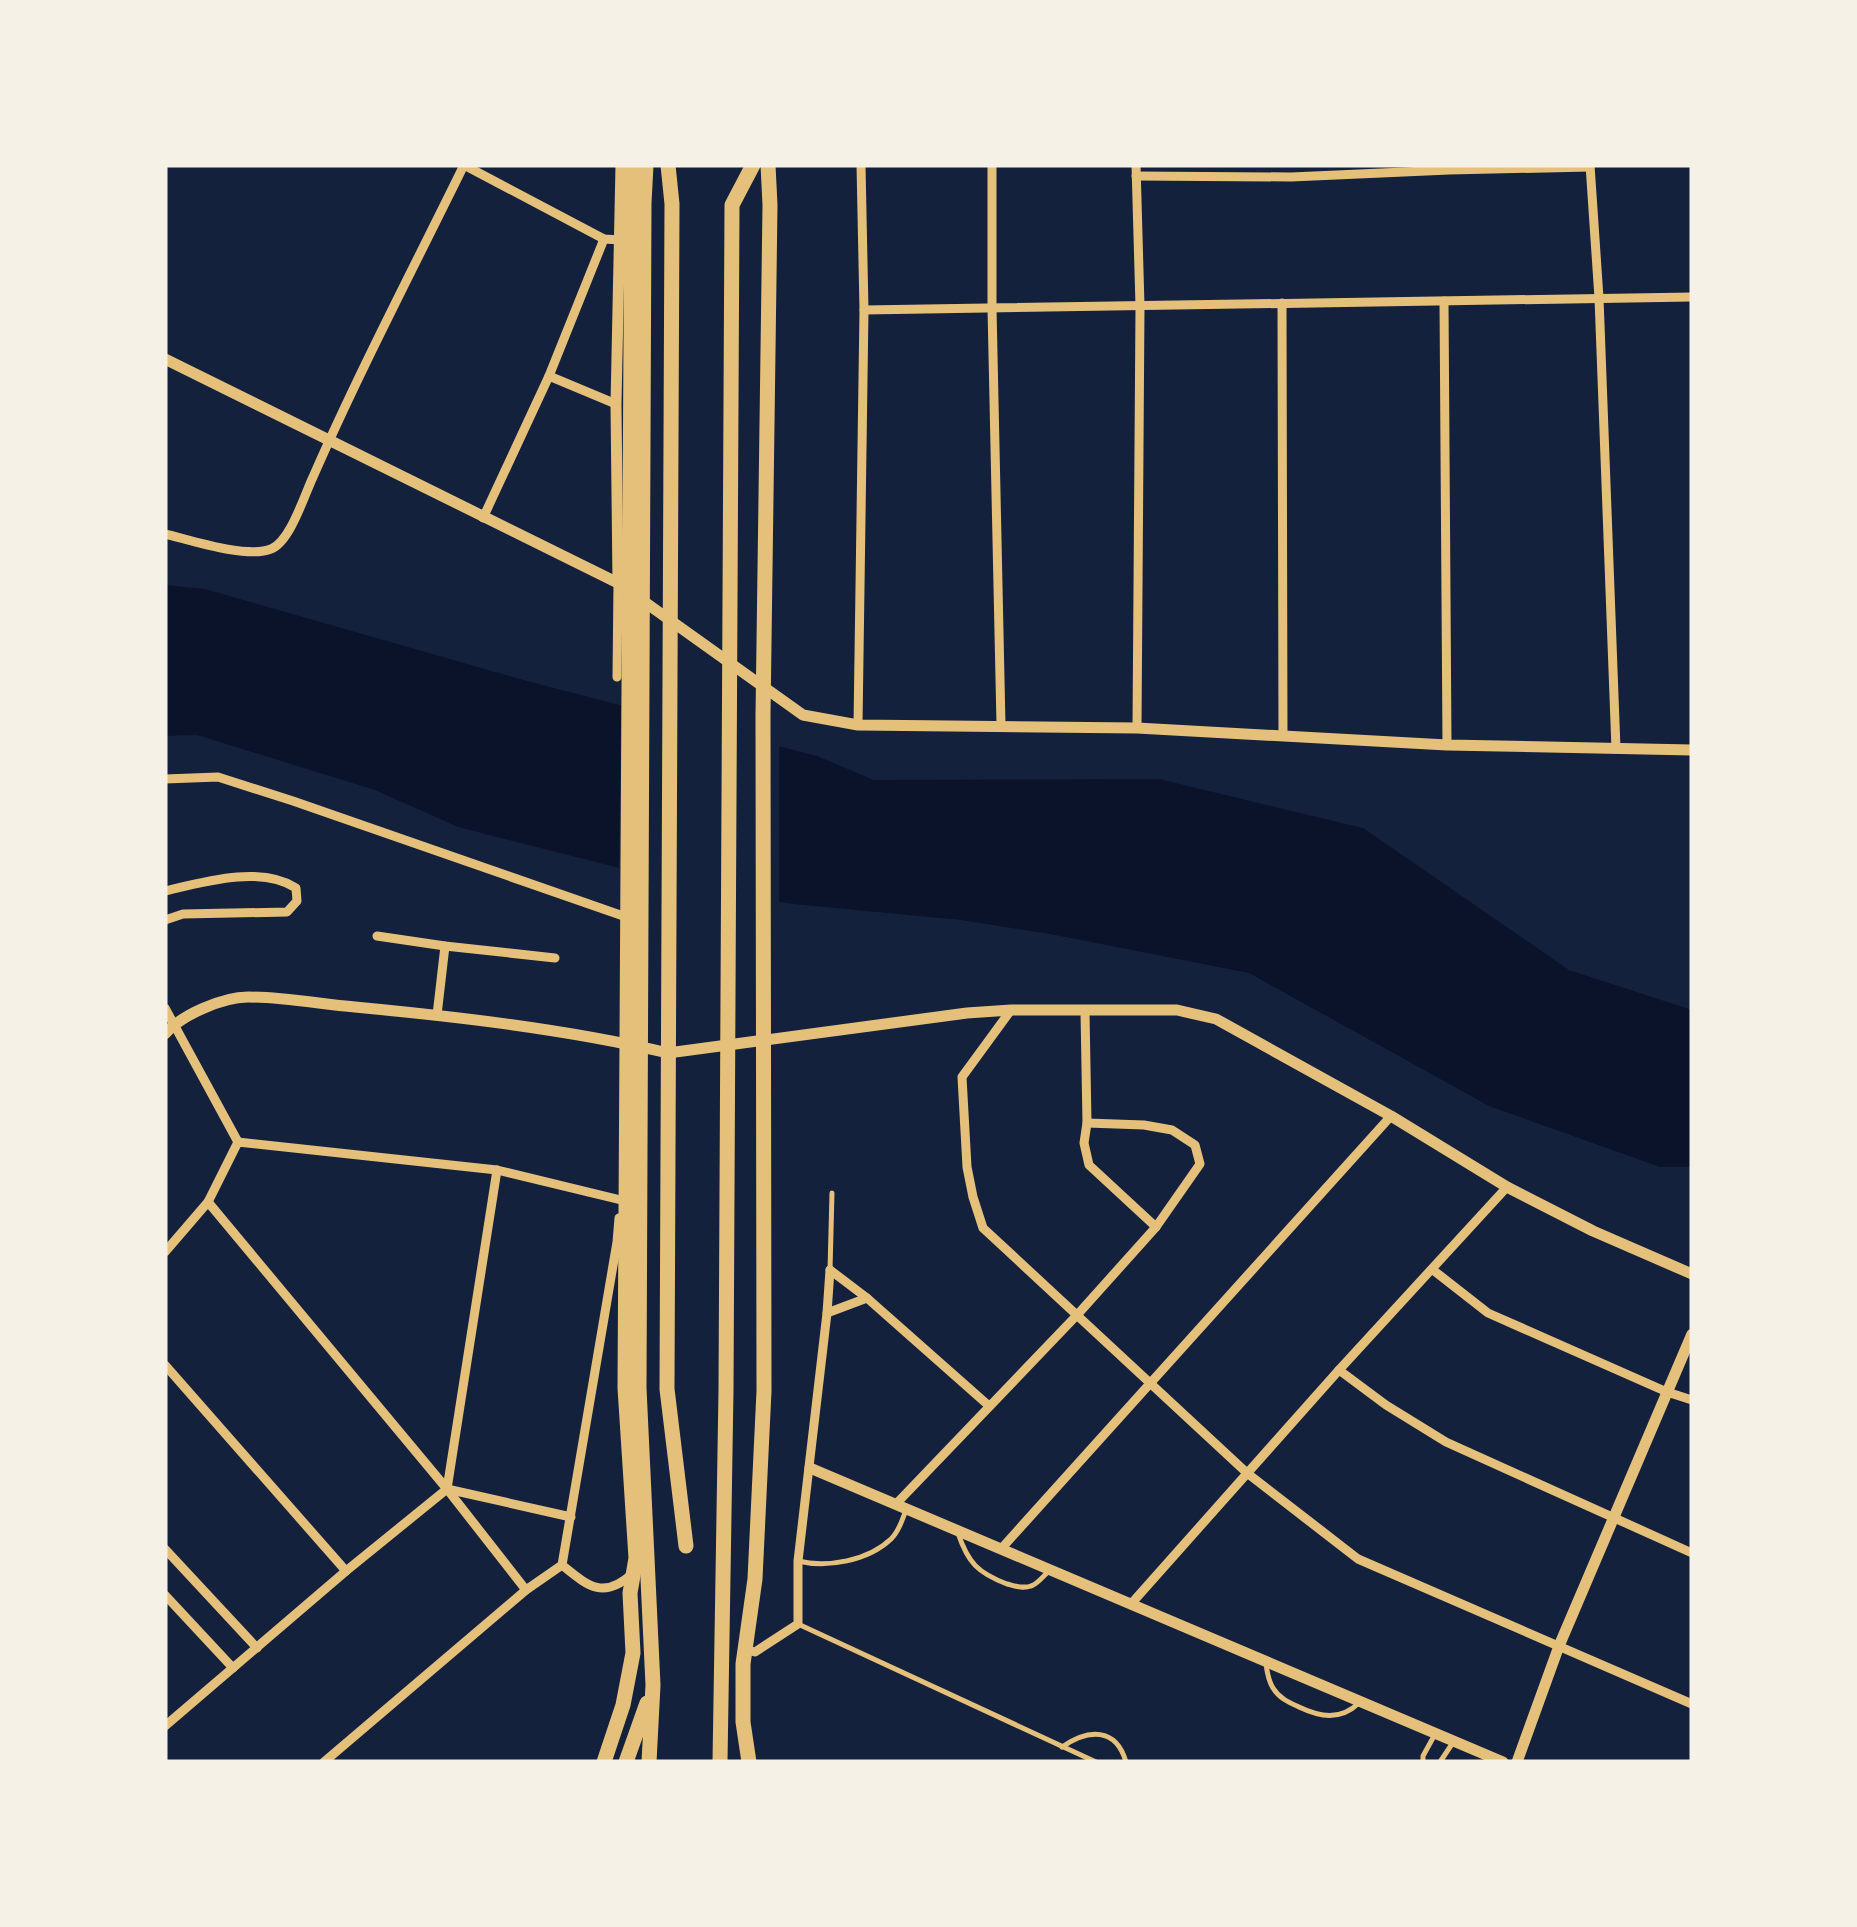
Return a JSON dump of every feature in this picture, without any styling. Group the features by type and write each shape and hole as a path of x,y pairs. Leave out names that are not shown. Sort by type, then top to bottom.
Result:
{"main road":[{"path":"604,1762 624,1705 633,1653 630,1593 636,1558 632,1388 637,203 632,165"},
{"path":"637,203 646,165"},
{"path":"668,165 672,204 666,1389 686,1544"},
{"path":"720,1762 726,1390 732,205 753,165"},
{"path":"748,1762 742,1697 744,1649 754,1579 764,1390 763,716 768,165"},
{"path":"632,1388 653,1685 648,1762"},
{"path":"626,1762 653,1685"}],"street":[{"path":"165,534 250,551 272,549 287,534 464,165 604,239 621,240"},
{"path":"617,677 620,165"},
{"path":"858,725 864,310 860,165"},
{"path":"992,165 1001,725"},
{"path":"1291,165 1291,178"},
{"path":"1137,728 1140,306 1136,170 1291,178 1449,168 1590,166 1599,298 1616,749"},
{"path":"483,518 549,376 604,239"},
{"path":"864,310 1692,297"},
{"path":"1444,301 1447,745"},
{"path":"1282,304 1283,736"},
{"path":"165,359 618,583 803,715 858,725 1137,728 1447,745 1692,750"},
{"path":"549,376 616,404"},
{"path":"165,780 218,777 628,918 625,1173 617,1242 562,1564 526,1590 324,1762"},
{"path":"165,891 220,878 283,879 296,888 297,902 287,912 184,914 165,920"},
{"path":"376,936 555,958"},
{"path":"437,1014 446,946"},
{"path":"169,1029 200,1009 244,996 437,1014 668,1054 1011,1010 1177,1010 1216,1018 1392,1116 1507,1187 1692,1274"},
{"path":"165,1008 169,1029 238,1142"},
{"path":"1011,1010 962,1077 968,1167 983,1228 1247,1473 1358,1559 1692,1704"},
{"path":"1085,1012 1084,1143 1089,1165 1156,1226"},
{"path":"1000,1549 1392,1116"},
{"path":"901,1506 988,1405 1078,1314 1156,1226 1200,1164 1195,1146 1172,1130 1086,1123"},
{"path":"238,1142 497,1170 620,1200"},
{"path":"165,1252 208,1202 238,1142"},
{"path":"165,1726 447,1489 497,1170"},
{"path":"1131,1604 1507,1187"},
{"path":"208,1202 526,1590"},
{"path":"830,1270 988,1405"},
{"path":"744,1649 754,1652 798,1624 798,1560 830,1270"},
{"path":"1433,1270 1488,1313 1692,1400"},
{"path":"828,1312 867,1298"},
{"path":"1517,1762 1559,1646 1692,1334"},
{"path":"165,1365 346,1571"},
{"path":"1339,1370 1446,1442 1692,1553"},
{"path":"810,1468 1503,1762"},
{"path":"447,1489 572,1517"},
{"path":"165,1550 257,1648"},
{"path":"562,1564 597,1588 614,1588 633,1573"},
{"path":"165,1595 234,1668"}],"lane":[{"path":"830,1270 832,1193"},
{"path":"798,1560 832,1563 874,1552 893,1538 902,1522 901,1506"},
{"path":"957,1530 972,1563 1002,1582 1019,1588 1033,1586 1050,1570"},
{"path":"798,1624 1096,1762"},
{"path":"1266,1661 1267,1676 1274,1690 1285,1701 1316,1715 1334,1717 1360,1701"},
{"path":"1062,1746 1089,1733 1101,1733 1117,1744 1126,1762"},
{"path":"1423,1762 1435,1733"},
{"path":"1440,1762 1454,1741"}],"water":[{"path":"165,585 205,589 527,681 817,756 874,780 1159,779 1363,828 1569,970 1692,1010 1692,1167 1660,1167 1489,1106 1249,973 961,920 793,904 710,891 458,827 375,790 197,735 165,736"}],"pier":[{"path":"621,700 779,741 779,907 709,896 619,873"}]}
